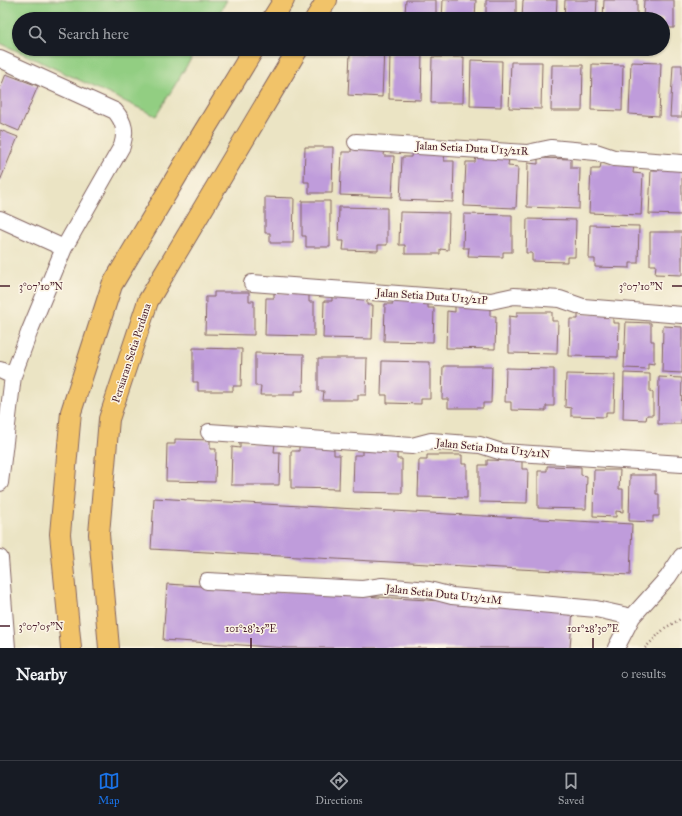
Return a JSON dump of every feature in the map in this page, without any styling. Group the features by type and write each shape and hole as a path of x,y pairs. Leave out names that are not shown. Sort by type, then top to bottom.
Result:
{"main road":[{"path":"276,12 284,0"},
{"path":"320,12 327,0"},
{"path":"70,648 60,534 71,412 112,285 250,56"},
{"name":"Persiaran Setia Perdana","path":"109,648 99,534 109,420 148,301 294,56"}],"street":[{"path":"0,59 115,111 121,118 124,127 122,146 64,248 30,330 7,373 0,483"},
{"name":"Jalan Setia Duta U13/21R","path":"356,142 527,153 551,148 596,152 614,158 682,163"},
{"path":"0,218 64,248"},
{"name":"Jalan Setia Duta U13/21P","path":"252,283 491,301 514,296 560,298 583,307 682,315"},
{"name":"Jalan Setia Duta U13/21N","path":"209,432 412,446 431,441 480,445 502,452 682,464"},
{"path":"0,558 7,648"},
{"path":"616,648 632,617 680,564"},
{"name":"Jalan Setia Duta U13/21M","path":"207,581 363,589 382,586 429,590 452,596 596,609 632,617"}],"path":[{"path":"645,648 665,628 682,618"}],"green space":[{"path":"0,0 227,0 220,12 12,12 12,49 0,43"},
{"path":"28,56 193,56 156,116"}],"building":[{"path":"406,0 436,0 436,12 405,12"},
{"path":"443,0 476,0 475,12 442,12"},
{"path":"486,0 516,0 516,12 486,12"},
{"path":"523,0 557,0 556,12 522,12"},
{"path":"565,0 597,0 596,12 564,12"},
{"path":"604,0 637,0 637,12 603,12"},
{"path":"644,0 674,0 674,28 670,28 670,12 643,12"},
{"path":"350,56 384,56 382,97 348,95"},
{"path":"390,56 422,56 421,100 389,99"},
{"path":"432,57 464,57 463,103 431,103"},
{"path":"471,60 502,61 501,107 470,106"},
{"path":"511,62 542,62 541,109 509,108"},
{"path":"631,62 661,63 659,116 629,114"},
{"path":"592,64 623,65 622,111 591,110"},
{"path":"552,65 583,65 582,111 551,111"},
{"path":"673,65 682,65 682,117 670,117"},
{"path":"6,74 38,86 19,131 0,123 0,89"},
{"path":"0,130 18,137 0,181"},
{"path":"351,146 385,147 384,156 394,156 392,197 340,195 342,152 351,152"},
{"path":"305,147 333,147 332,193 309,193 309,182 304,182"},
{"path":"412,151 445,152 444,161 454,161 453,202 400,200 402,157 411,157"},
{"path":"476,156 509,158 508,166 518,167 516,208 464,206 466,162 475,162"},
{"path":"538,158 571,159 571,168 580,168 579,209 527,207 528,163 538,164"},
{"path":"601,163 634,164 633,173 643,174 641,215 589,213 591,169 600,169"},
{"path":"660,164 682,165 682,215 649,214 651,170 660,170"},
{"path":"265,197 294,198 293,243 270,243 270,233 265,233"},
{"path":"302,201 330,201 330,247 306,247 306,236 302,236"},
{"path":"339,207 387,208 387,245 378,245 378,251 343,250 344,241 338,241"},
{"path":"400,212 449,213 448,250 440,249 440,254 405,254 405,245 399,245"},
{"path":"464,214 512,215 512,252 503,252 503,257 468,256 469,248 463,248"},
{"path":"527,219 576,220 575,257 567,257 567,262 532,261 532,253 526,253"},
{"path":"590,225 639,226 638,263 630,263 630,268 595,267 595,259 589,259"},
{"path":"650,232 682,232 682,275 655,274 656,265 650,265"},
{"path":"214,292 249,292 249,301 254,301 254,335 205,334 206,297 214,297"},
{"path":"274,293 309,293 309,302 314,302 314,336 265,335 266,298 274,298"},
{"path":"332,296 367,297 367,305 373,305 372,339 323,338 324,301 332,301"},
{"path":"393,299 428,300 428,308 434,308 433,342 384,341 385,304 393,304"},
{"path":"455,306 490,307 490,316 496,316 495,349 446,348 447,311 455,312"},
{"path":"517,312 552,312 552,321 558,321 557,354 509,353 509,316 517,317"},
{"path":"578,314 613,314 613,323 619,323 618,357 569,356 570,319 578,319"},
{"path":"626,322 651,323 651,341 654,341 654,364 648,363 648,369 624,368"},
{"path":"663,326 682,327 682,373 662,372"},
{"path":"193,348 242,349 241,386 233,386 233,391 198,391 198,382 193,382"},
{"path":"255,353 304,354 303,391 295,391 295,395 260,395 261,386 255,386"},
{"path":"318,358 367,358 366,395 358,395 358,400 323,400 324,391 318,391"},
{"path":"382,361 430,362 430,399 421,399 421,404 387,403 387,395 381,395"},
{"path":"443,366 492,366 491,403 483,403 483,408 448,408 448,399 442,399"},
{"path":"506,368 554,369 554,406 546,406 546,411 511,410 511,402 505,402"},
{"path":"624,373 650,374 650,392 653,392 653,415 647,415 646,420 623,419"},
{"path":"566,374 615,375 614,412 606,412 606,417 571,416 571,408 565,407"},
{"path":"659,377 682,378 681,424 658,424"},
{"path":"175,439 210,440 210,449 216,449 215,482 166,481 167,444 175,444"},
{"path":"240,442 275,443 274,452 280,452 279,485 231,485 232,447 240,448"},
{"path":"299,446 334,447 334,455 340,455 339,489 291,488 291,451 299,451"},
{"path":"362,450 397,451 397,459 402,459 402,493 353,492 354,455 362,455"},
{"path":"427,455 462,455 462,464 467,464 467,498 418,497 419,460 427,460"},
{"path":"487,460 522,461 522,469 528,469 527,503 479,502 479,465 487,465"},
{"path":"547,466 581,467 581,475 587,476 586,509 538,508 538,471 547,471"},
{"path":"594,470 620,470 619,489 623,489 623,512 616,511 616,517 593,516"},
{"path":"630,475 656,475 656,494 659,494 659,516 653,516 653,522 629,521"},
{"path":"154,498 632,524 630,575 151,549"},
{"path":"167,584 573,609 570,648 287,648 163,640"}]}
